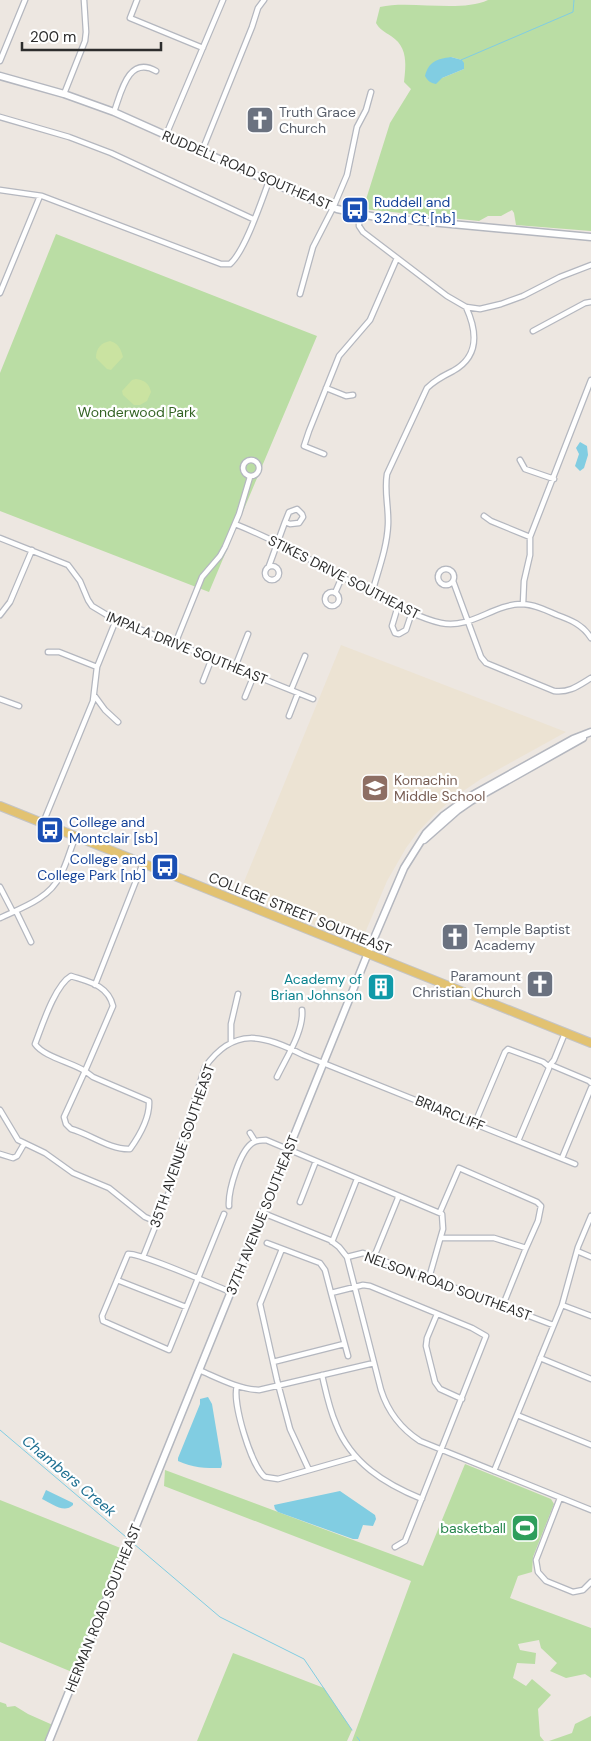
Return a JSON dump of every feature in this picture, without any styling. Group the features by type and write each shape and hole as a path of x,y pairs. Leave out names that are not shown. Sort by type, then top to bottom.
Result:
{"main road":[{"name":"COLLEGE STREET SOUTHEAST","path":"0,806 591,1043"}],"street":[{"path":"0,61 25,0"},
{"path":"64,94 85,41 84,0"},
{"path":"137,0 130,18 203,48"},
{"path":"166,135 223,0"},
{"path":"202,151 256,13 264,0"},
{"path":"114,112 126,79 132,71 146,66 156,71"},
{"name":"RUDDELL ROAD SOUTHEAST","path":"0,76 64,94 114,112 304,197 333,208 358,214 591,237"},
{"path":"300,294 313,247 347,175 357,127 366,110 371,92"},
{"path":"0,117 69,137 111,153 253,219"},
{"path":"0,190 40,196 221,264 230,264 236,258 269,181"},
{"path":"0,293 40,196"},
{"path":"358,214 360,229 436,288 466,307 480,309 501,304 591,265"},
{"path":"324,454 304,446 308,431 341,352 370,320 397,258"},
{"path":"533,331 591,302"},
{"path":"372,593 387,538 388,513 385,489 387,474 428,388 433,381 462,364 473,346 475,334 466,307"},
{"path":"523,604 524,581 530,555 530,537 591,380"},
{"path":"326,388 346,396 353,395"},
{"path":"520,460 525,469 554,479"},
{"path":"175,644 202,577 220,556 235,524 250,477"},
{"path":"484,516 530,537"},
{"path":"269,566 285,522"},
{"name":"STIKES DRIVE SOUTHEAST","path":"235,524 278,543 398,606 442,623 469,622 500,608 523,604 534,606 569,619 581,626 591,638"},
{"name":"IMPALA DRIVE SOUTHEAST","path":"0,538 68,565 80,581 92,606 116,620 313,698"},
{"path":"0,616 10,602 32,550"},
{"path":"335,593 342,577"},
{"path":"454,581 481,658 489,665 554,691 564,692 591,678"},
{"path":"398,606 392,626 395,633 399,634 406,630 412,612"},
{"path":"44,823 89,714 98,667 116,620"},
{"path":"235,668 248,634"},
{"path":"48,652 59,652 98,667"},
{"path":"291,690 304,656"},
{"path":"203,681 212,658"},
{"path":"245,697 254,675"},
{"path":"289,716 298,693"},
{"path":"94,695 105,710 118,722"},
{"path":"0,698 19,706"},
{"name":"37TH AVENUE SOUTHEAST","path":"157,1476 394,887 404,868 420,844 442,823 472,801 575,744 591,732"},
{"path":"0,918 40,899 55,885 61,876 76,836"},
{"path":"95,985 143,863"},
{"path":"0,887 31,942"},
{"path":"85,1072 64,1117 66,1124 71,1129 116,1147 130,1149 145,1122 149,1101 93,1077 85,1072 78,1067 39,1050 35,1044 55,996 66,979 71,976 104,989 111,997 113,1006 85,1072"},
{"path":"231,1042 230,1024 238,994"},
{"path":"277,1077 291,1049 303,1018 302,1010"},
{"path":"518,1140 565,1033"},
{"name":"BRIARCLIFF","path":"231,1042 248,1038 262,1038 278,1043 576,1164"},
{"name":"35TH AVENUE SOUTHEAST","path":"143,1257 171,1187 177,1156 205,1067 213,1056 231,1042"},
{"path":"475,1123 504,1052 508,1049 591,1083"},
{"path":"562,1158 591,1088"},
{"path":"0,1110 18,1140 45,1153 73,1173 109,1188 145,1216 157,1222"},
{"path":"250,1133 255,1141"},
{"path":"229,1206 229,1191 243,1154 249,1145 255,1141 266,1140 440,1212"},
{"path":"0,1154 13,1158 17,1156 24,1144"},
{"path":"300,1202 316,1161"},
{"path":"429,1278 441,1238 443,1220 440,1212 459,1168 479,1175 537,1202 541,1206 538,1221 503,1306"},
{"path":"332,1242 357,1179"},
{"path":"374,1257 398,1198 397,1195"},
{"name":"NELSON ROAD SOUTHEAST","path":"263,1213 332,1242 347,1257 363,1253 554,1325"},
{"path":"224,1214 198,1279 186,1307 169,1350 103,1321 102,1316 128,1254 133,1253 198,1279 231,1292"},
{"path":"494,1471 562,1305 578,1249 591,1216"},
{"path":"441,1238 494,1238 526,1248"},
{"path":"267,1243 320,1264 325,1270 348,1356"},
{"path":"282,1248 260,1304 290,1429 309,1470"},
{"path":"578,1249 591,1257"},
{"path":"347,1257 384,1400 394,1419 415,1438 591,1510"},
{"path":"117,1280 186,1307"},
{"path":"331,1293 362,1285 370,1286 472,1328 486,1336 405,1541 395,1547"},
{"path":"562,1305 591,1316"},
{"path":"437,1314 427,1338 426,1346 435,1382 440,1389 462,1399"},
{"path":"273,1362 344,1344"},
{"path":"540,1358 591,1379"},
{"path":"199,1370 237,1386 259,1390 374,1363"},
{"path":"322,1375 336,1426 355,1457 384,1481 422,1499"},
{"path":"237,1386 236,1398 245,1435 261,1473 268,1478 278,1479 355,1457"},
{"path":"517,1415 591,1445"},
{"name":"HERMAN ROAD SOUTHEAST","path":"49,1741 157,1476"},
{"path":"560,1498 536,1560 538,1572 546,1581 573,1592 583,1590 591,1582"}],"shaded area":[{"name":"Komachin Middle School","path":"341,645 566,732 481,779 456,796 434,815 406,848 387,881 362,940 356,942 239,894"}],"green space":[{"path":"488,0 591,0 591,231 516,225 512,210 501,216 488,216 479,221 363,209 390,123 411,89 404,82 405,56 400,45 397,40 380,29 376,23 380,7 392,5 464,6","holes":["451,57 462,60 464,69 442,78"]},
{"name":"Wonderwood Park","path":"56,234 317,336 209,592 0,511 0,373"},
{"path":"110,341 119,347 123,357 111,370 107,369 96,358 100,346"},
{"path":"136,379 146,382 151,392 147,401 140,405 134,405 123,395 122,391 132,380"},
{"path":"465,1464 551,1499 554,1504 533,1557 532,1572 518,1576 510,1598 591,1628 591,1678 585,1674 566,1678 550,1671 557,1663 541,1648 539,1640 518,1644 520,1650 536,1653 535,1664 517,1663 513,1678 526,1686 532,1679 551,1695 538,1709 540,1736 544,1741 352,1741 411,1581 164,1486 165,1470 423,1566"},
{"path":"0,1500 123,1549 72,1672 0,1642"},
{"path":"233,1653 324,1688 352,1730 347,1741 197,1741"},
{"path":"0,1702 6,1704 7,1707 15,1706 55,1726 49,1741 0,1741"},
{"path":"591,1716 591,1741 549,1741 572,1733 575,1724"}],"water":[{"path":"451,57 462,60 464,69 442,78 436,84 428,80 425,76 431,64"},
{"path":"580,442 587,446 588,455 584,468 580,471 575,466 579,454 576,448"},
{"path":"208,1397 212,1404 222,1464 221,1468 204,1468 178,1461 200,1404 200,1399"},
{"path":"46,1490 73,1503 73,1505 62,1508 42,1499"},
{"path":"340,1491 375,1515 376,1519 373,1526 363,1525 358,1539 353,1539 278,1512 274,1505"}],"waterway":[{"path":"461,60 573,12 574,0"},
{"name":"Chambers Creek","path":"0,1430 126,1537"},
{"name":"Chambers Creek","path":"134,1544 220,1617 304,1659 352,1730"},
{"name":"Chambers Creek","path":"357,1737 360,1741"}],"place":[{"name":"Truth Grace Church","path":"260,120"},
{"name":"Ruddell and 32nd Ct [nb]","path":"355,210"},
{"name":"Komachin Middle School","path":"375,788"},
{"name":"College and Montclair [sb]","path":"50,830"},
{"name":"College and College Park [nb]","path":"165,867"},
{"name":"Temple Baptist Academy","path":"455,937"},
{"name":"Paramount Christian Church","path":"540,984"},
{"name":"Academy of Brian Johnson","path":"381,987"},
{"name":"basketball","path":"525,1528"}]}
